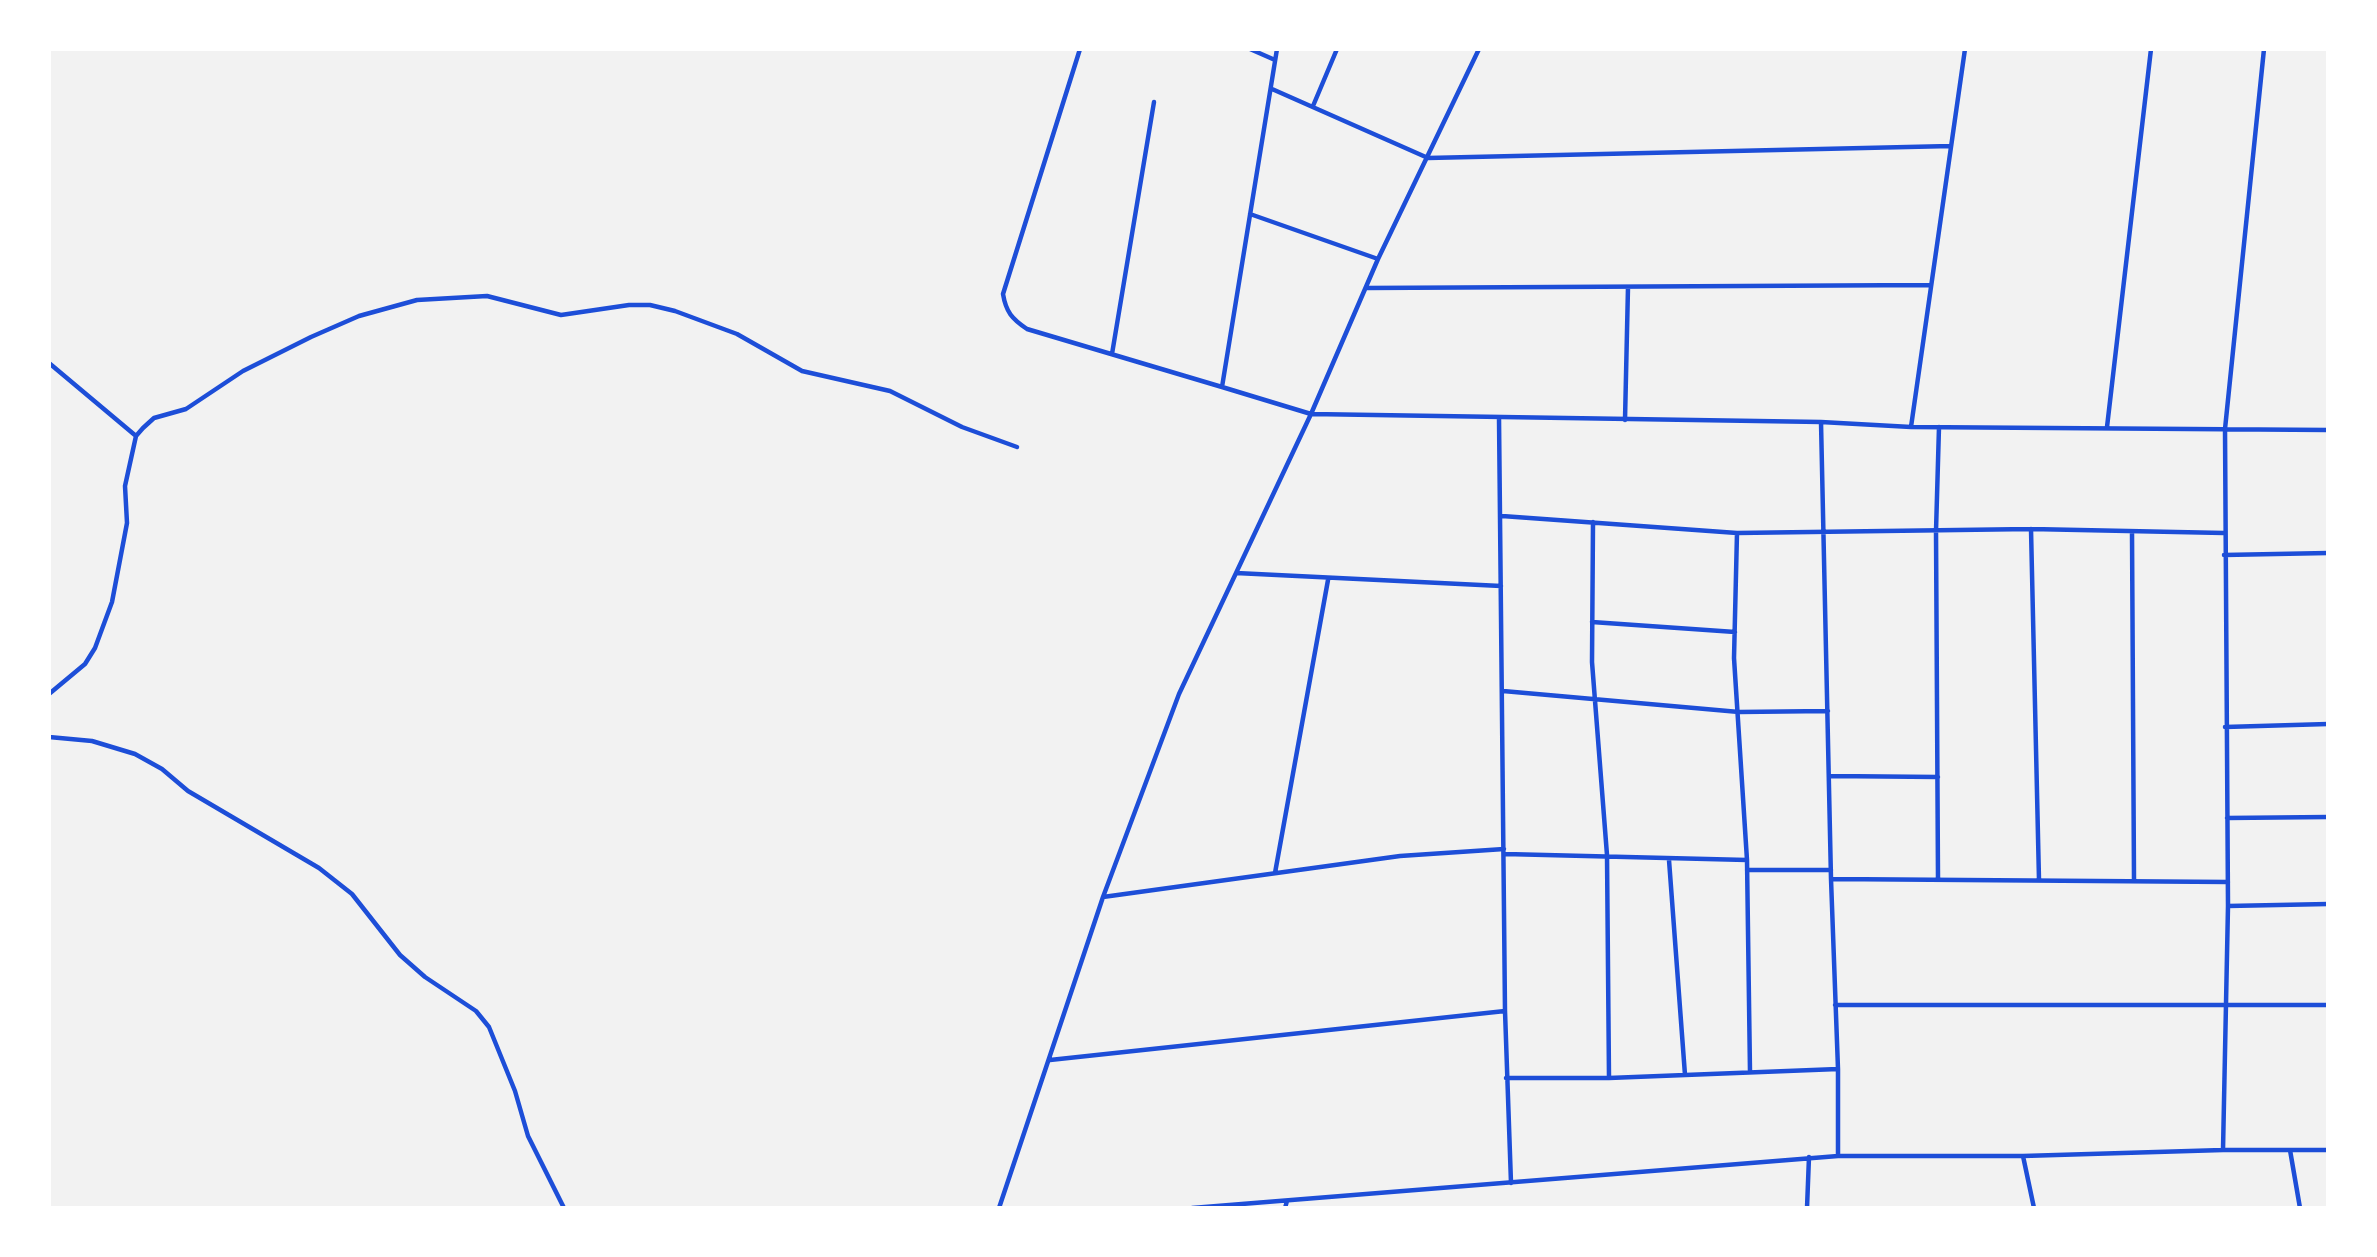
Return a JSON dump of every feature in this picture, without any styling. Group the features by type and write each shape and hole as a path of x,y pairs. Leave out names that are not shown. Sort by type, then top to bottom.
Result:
{"street":[{"path":"1080,49 1003,294 1005,308 1013,320 1027,329 1311,414 1821,422 1911,427 2328,430"},
{"path":"1250,49 1275,60"},
{"path":"1222,387 1277,49"},
{"path":"1313,106 1337,49"},
{"path":"999,1208 1103,897 1179,694 1311,414 1378,259 1479,49"},
{"path":"1911,427 1965,49"},
{"path":"2107,427 2151,49"},
{"path":"2223,1150 2228,906 2225,429 2264,49"},
{"path":"1272,89 1428,158 1951,146"},
{"path":"1112,354 1154,102"},
{"path":"1250,214 1378,259"},
{"path":"1366,288 1931,285"},
{"path":"1625,420 1628,287"},
{"path":"49,694 85,664 95,648 113,602 127,523 125,486 136,436 154,418 186,409 243,371 359,316 416,300 487,296 561,315 629,305 650,305 675,311 737,334 802,371 890,391 962,427 1017,447"},
{"path":"49,363 136,436"},
{"path":"1499,418 1506,1078 1511,1183"},
{"path":"1821,422 1831,879 1839,1069 1838,1156"},
{"path":"1938,880 1936,531 1940,427"},
{"path":"1502,516 1737,533 1823,534 2031,529 2224,533"},
{"path":"1593,522 1592,622 1595,698 1607,855 1609,1078"},
{"path":"2031,529 2039,880"},
{"path":"2132,532 2134,880"},
{"path":"1737,533 1735,632 1747,860 1749,1072"},
{"path":"2224,555 2328,553"},
{"path":"1236,573 1328,580 1501,586"},
{"path":"1275,873 1328,580"},
{"path":"1592,622 1735,632"},
{"path":"1503,691 1739,712 1828,711"},
{"path":"2225,727 2328,724"},
{"path":"49,737 92,741 135,754 162,769 188,791 319,867 352,894 400,955 425,977 476,1011 489,1027 515,1091 528,1136 564,1208"},
{"path":"1829,776 1938,777"},
{"path":"2227,818 2328,817"},
{"path":"1103,897 1400,856 1505,851 1669,860 1747,860"},
{"path":"1669,860 1685,1076"},
{"path":"1747,870 1831,870"},
{"path":"1831,879 2228,882"},
{"path":"2228,906 2328,904"},
{"path":"1835,1005 2328,1005"},
{"path":"1049,1060 1505,1011"},
{"path":"1506,1078 1685,1076 1839,1069"},
{"path":"2290,1150 2300,1208"},
{"path":"1192,1208 1809,1157 2328,1150"},
{"path":"2023,1156 2034,1208"},
{"path":"1807,1208 1809,1157"},
{"path":"1285,1208 1287,1201"}]}
